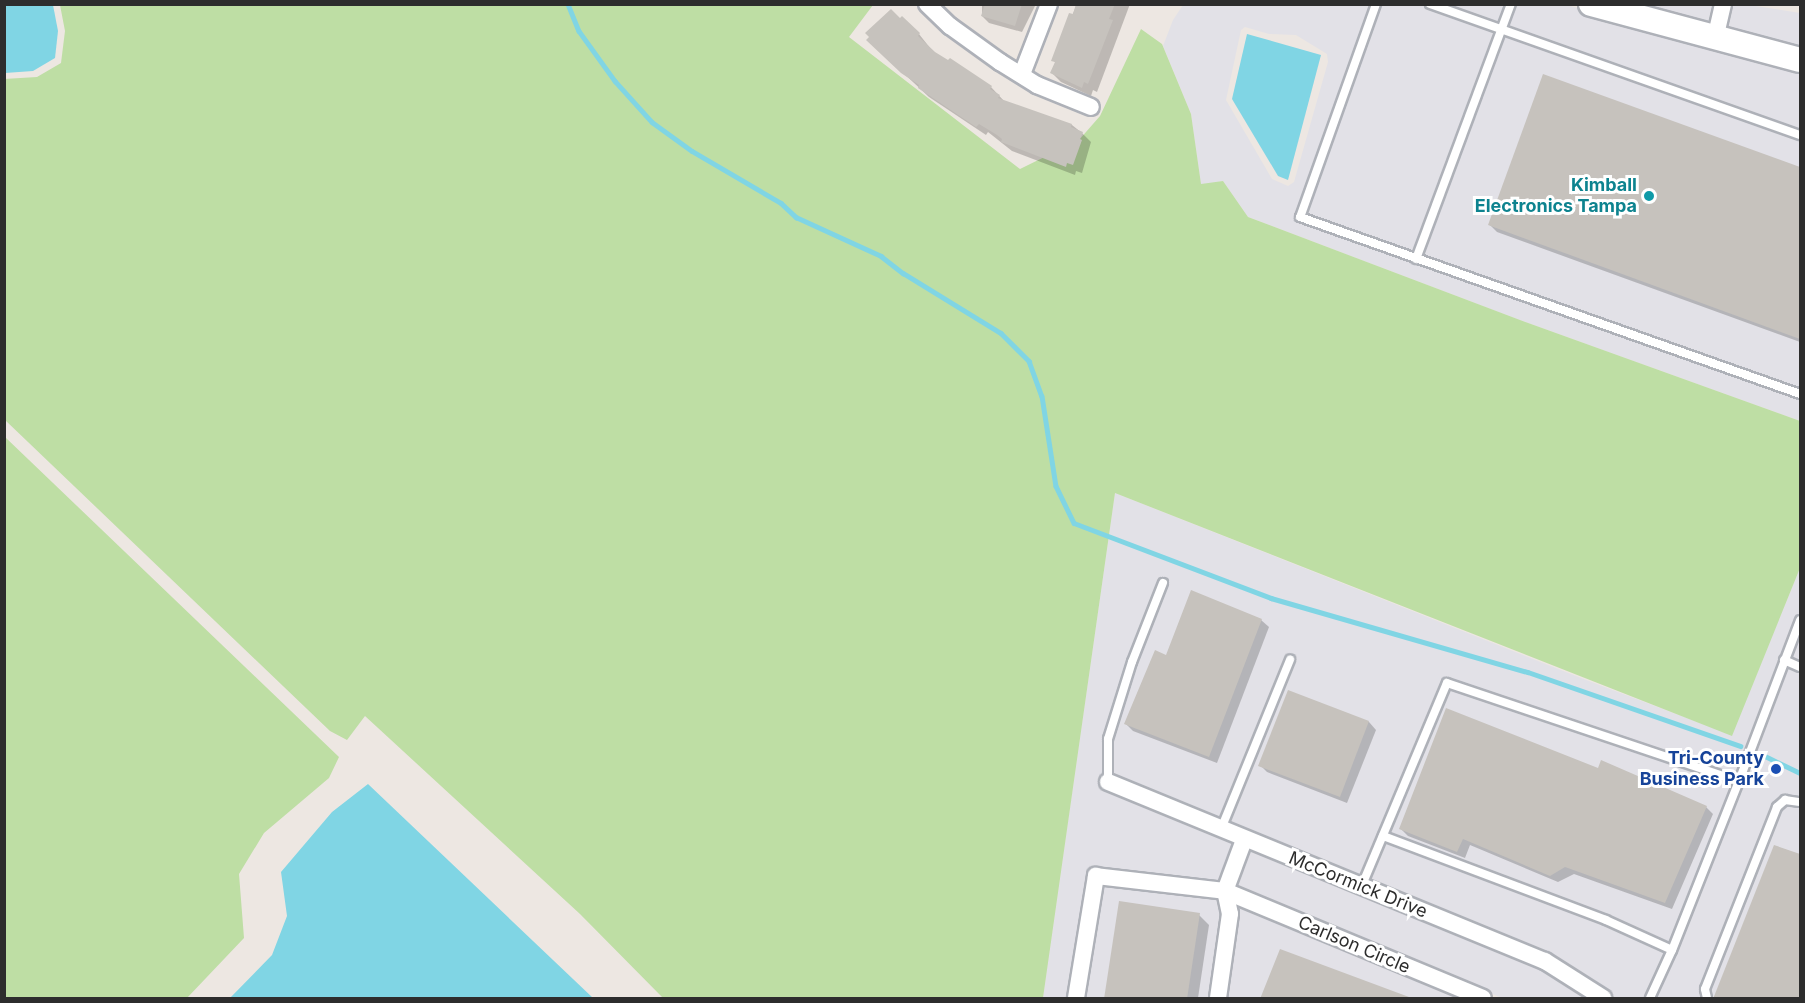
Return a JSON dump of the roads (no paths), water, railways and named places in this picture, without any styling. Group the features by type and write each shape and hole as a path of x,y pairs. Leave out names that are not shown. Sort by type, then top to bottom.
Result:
{"street":[{"path":"927,4 950,26 1022,74 1045,88 1091,107"},
{"path":"1022,74 1049,4"},
{"path":"1591,4 1800,60"},
{"path":"1715,39 1723,4"},
{"name":"McCormick Drive","path":"1108,783 1545,961 1603,999"},
{"path":"1218,999 1230,914 1225,891 1244,840"},
{"name":"Carlson Circle","path":"1076,999 1096,876 1225,891 1483,999"}],"lane":[{"path":"1376,4 1300,217 1800,394"},
{"path":"1430,4 1800,135"},
{"path":"1416,259 1511,4"},
{"path":"1108,783 1108,739 1132,662 1163,583"},
{"path":"1650,999 1672,951 1800,620"},
{"path":"1221,830 1290,660"},
{"path":"1784,660 1800,667"},
{"path":"1362,885 1447,683 1739,781"},
{"path":"1707,999 1704,989 1777,807 1785,800 1800,802"},
{"path":"1383,837 1606,920 1672,951"}],"water":[{"path":"4,5 53,5 58,31 55,58 33,71 5,73"},
{"path":"1247,34 1321,55 1288,180 1278,176 1232,99"},
{"path":"368,784 593,998 230,998 272,955 287,916 281,872 332,812"}],"waterway":[{"path":"568,4 579,31 615,81 652,122 692,151 781,203 796,217 881,256 903,273 1001,333 1029,361 1042,396 1056,486 1074,523 1271,598 1528,672 1740,746"},
{"path":"1761,754 1800,773"}],"place":[{"name":"Kimball Electronics Tampa","path":"1649,196"},
{"name":"Tri-County Business Park","path":"1776,769"}]}
